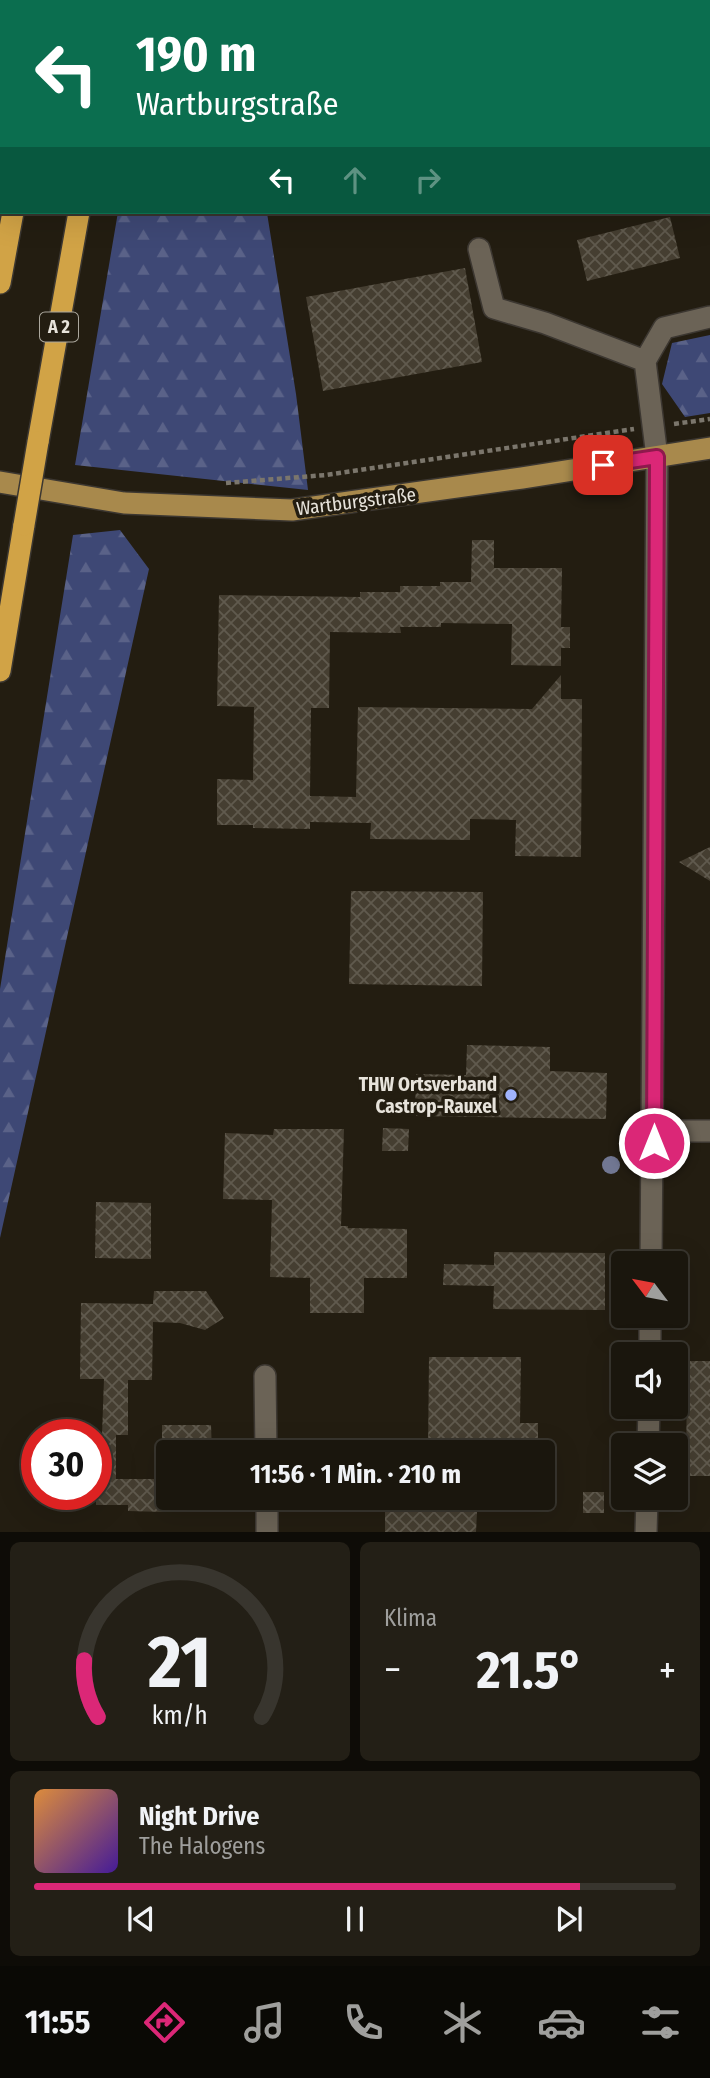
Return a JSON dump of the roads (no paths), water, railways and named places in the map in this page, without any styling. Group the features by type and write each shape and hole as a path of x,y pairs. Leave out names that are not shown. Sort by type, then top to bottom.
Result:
{"highway":[{"path":"0,283 13,214"},
{"name":"A 2","path":"0,671 79,214"}],"main road":[{"name":"Wartburgstraße","path":"0,482 124,503 292,510 496,482 710,448"}],"street":[{"path":"479,249 494,308 545,323 645,361"},
{"path":"651,1251 657,457 645,361 664,328 710,317"},
{"path":"654,1131 710,1130"},
{"path":"265,1376 266,1440"},
{"path":"267,1510 267,1532"},
{"path":"646,1532 647,1510"}],"place":[{"name":"THW Ortsverband Castrop-Rauxel","path":"511,1095"}]}
